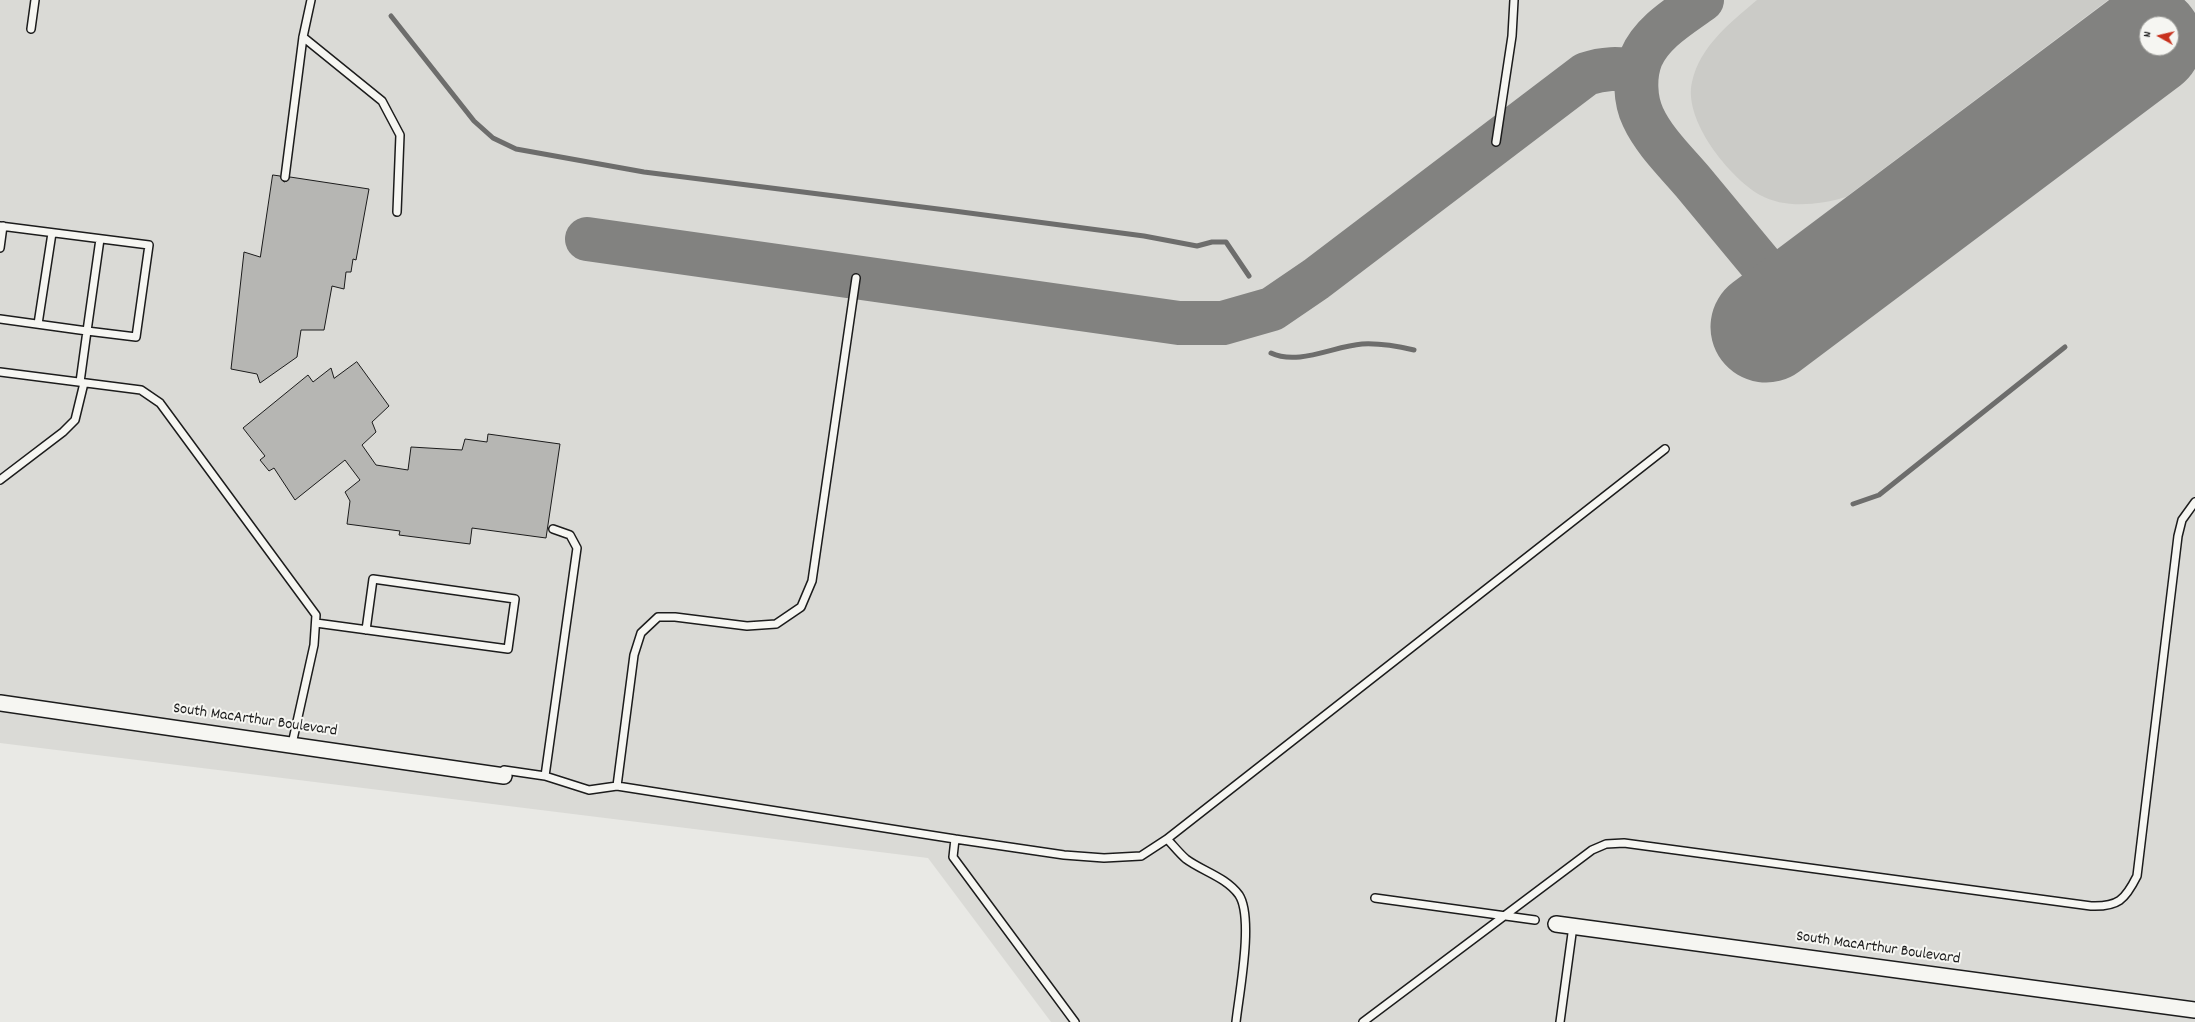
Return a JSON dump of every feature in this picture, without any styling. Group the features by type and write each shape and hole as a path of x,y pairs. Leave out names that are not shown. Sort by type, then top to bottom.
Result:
{"street":[{"name":"South MacArthur Boulevard","path":"0,703 504,773"},
{"name":"South MacArthur Boulevard","path":"1556,924 2195,1010"}],"lane":[{"path":"31,29 35,0"},
{"path":"285,177 303,37 311,0"},
{"path":"1496,142 1512,36 1514,0"},
{"path":"303,37 382,101 400,135 397,212"},
{"path":"0,248 1,226 149,245 136,337 0,319"},
{"path":"38,324 52,233"},
{"path":"0,480 63,432 75,420 82,383 87,331 100,239"},
{"path":"617,786 634,655 641,633 658,617 675,617 747,626 776,624 801,607 812,581 856,278"},
{"path":"0,372 141,390 160,403 316,614 314,645 292,744"},
{"path":"504,773 545,776 589,790 617,786 1064,855 1104,858 1141,856 1167,839 1665,449"},
{"path":"1363,1022 1505,917 1592,850 1606,844 1624,843 2090,906 2109,907 2128,894 2137,876 2178,536 2182,520 2195,502"},
{"path":"545,776 577,548 570,535 553,529"},
{"path":"316,623 366,630 508,649 515,599 373,579 366,630"},
{"path":"955,839 953,857 1074,1022"},
{"path":"1167,839 1186,859 1220,878 1239,896 1246,921 1236,1022"},
{"path":"1376,898 1535,920"},
{"path":"1560,1022 1573,926"}],"shaded area":[{"path":"0,0 2195,0 2195,1022 1051,1022 928,858 0,743"},
{"path":"1757,0 2108,0 1846,197 1814,204 1791,204 1760,195 1748,187 1735,175 1722,161 1701,130 1694,113 1691,97 1692,82 1696,69 1709,46 1717,36"}],"building":[{"path":"273,175 280,176 284,182 290,177 369,189 356,260 353,259 351,272 346,272 344,289 332,286 324,330 301,330 297,357 260,383 257,374 231,369 244,252 260,257"},
{"path":"357,362 389,406 372,422 376,432 362,445 376,465 408,470 411,447 462,450 465,439 487,442 488,434 560,444 546,538 472,528 470,544 399,535 400,531 347,524 350,501 345,492 360,480 345,460 295,500 274,468 269,471 260,460 265,456 243,428 308,375 313,382 331,368 334,378"}],"waterway":[{"path":"391,16 474,121 493,138 516,149 644,172 1144,236 1197,246 1212,242 1226,242 1249,276"},
{"path":"1271,353 1282,356 1304,356 1351,345 1362,344 1388,345 1414,350"},
{"path":"1853,504 1879,495 2065,347"}],"taxiway":[{"path":"1702,0 1667,25 1659,32 1646,49 1641,58 1636,80 1640,110 1659,143 1795,305"},
{"path":"587,239 1179,323 1223,323 1272,309 1316,279 1586,74 1611,69 1637,71"}],"runway":[{"path":"1766,327 2139,47"}]}
